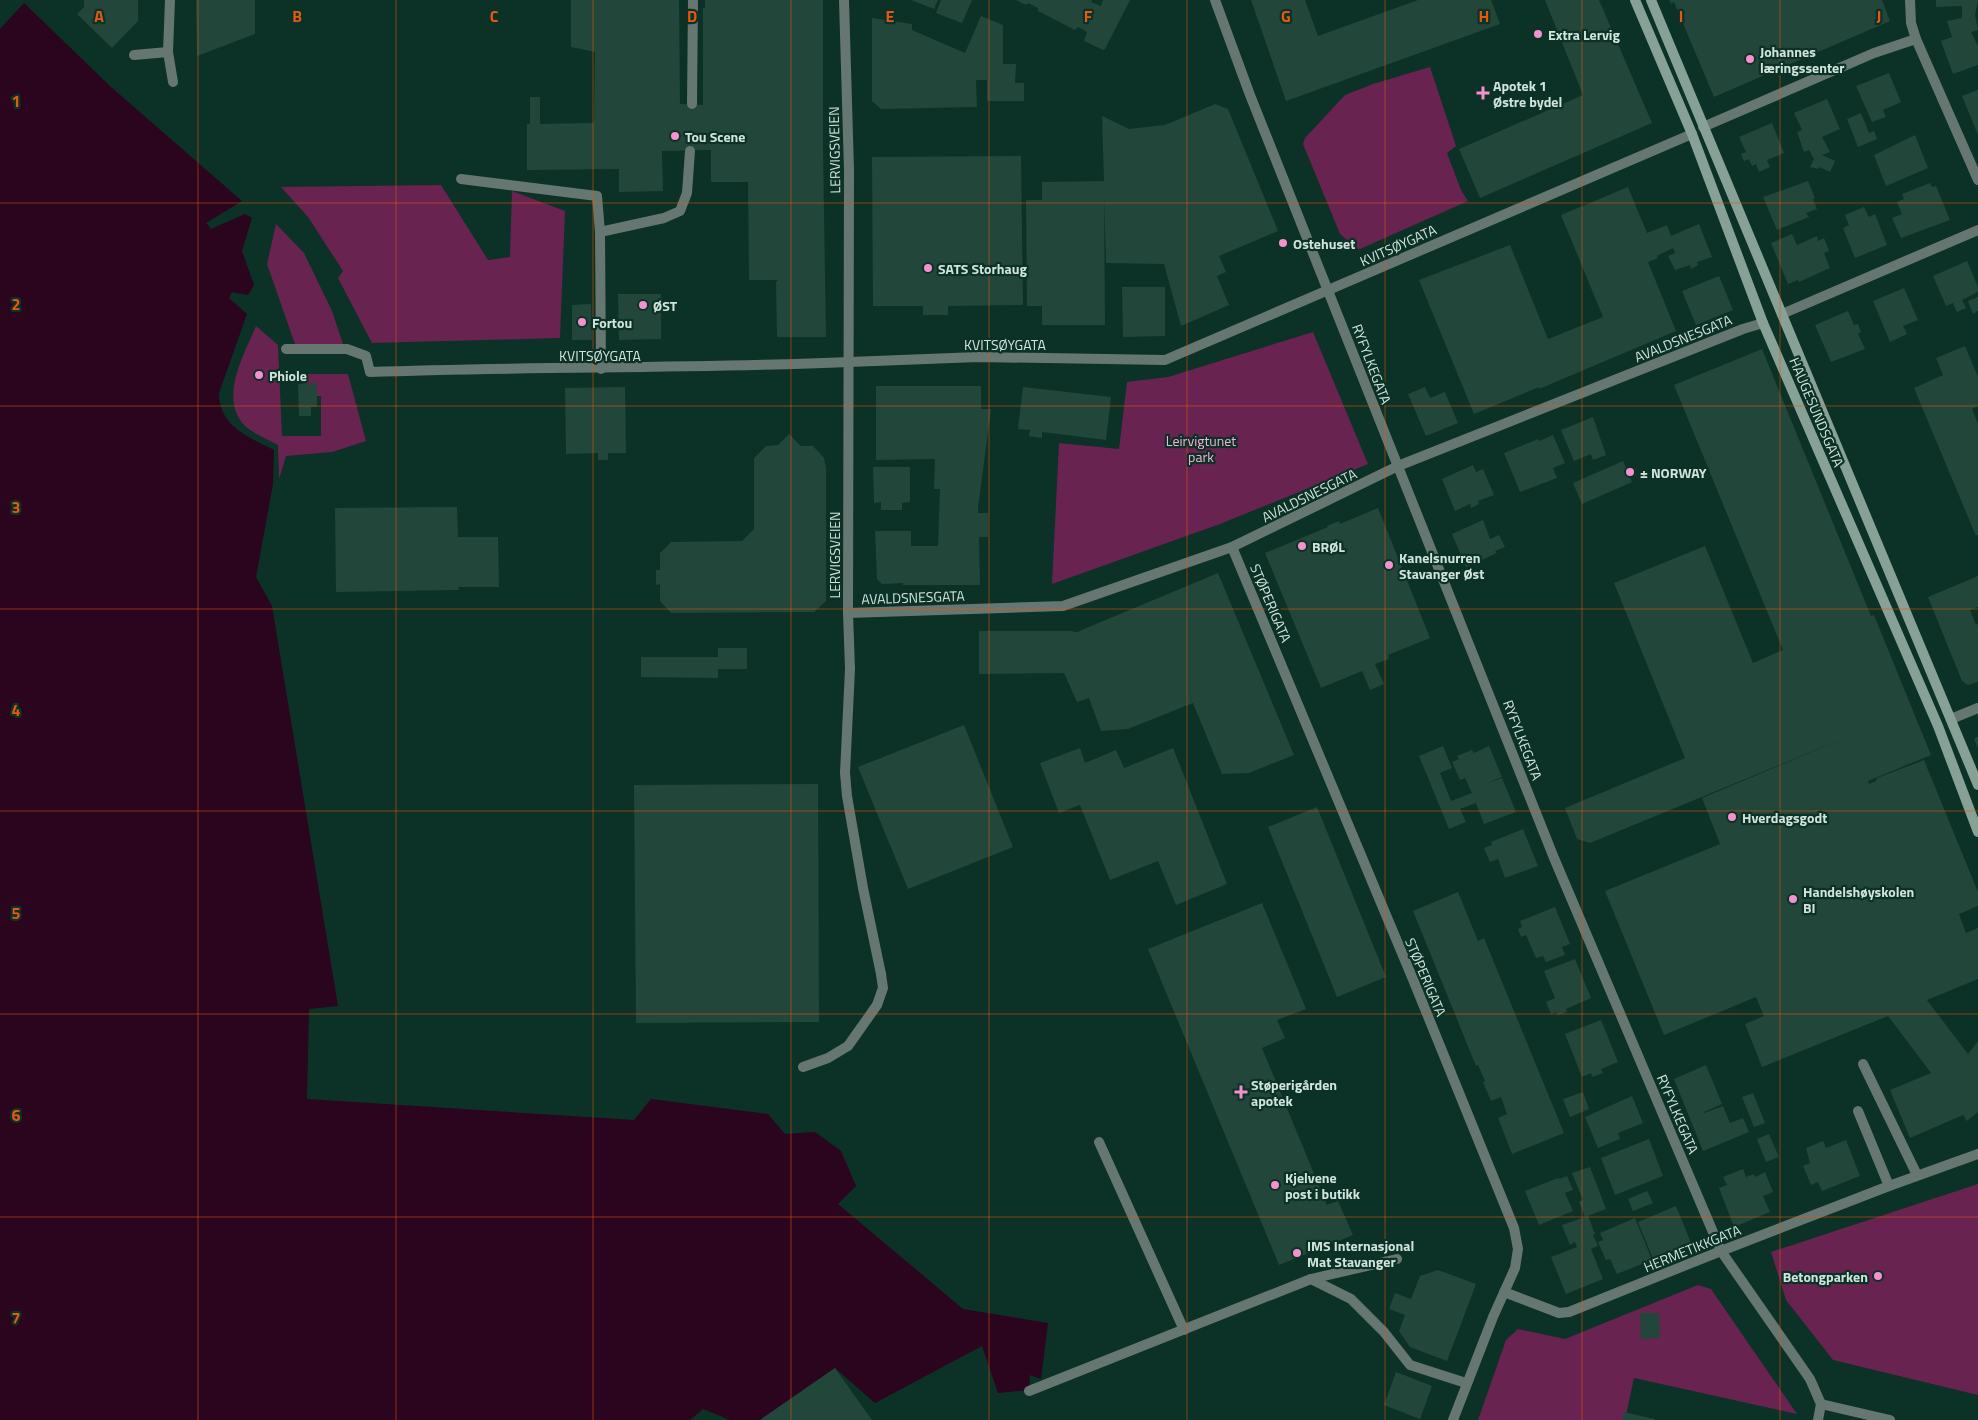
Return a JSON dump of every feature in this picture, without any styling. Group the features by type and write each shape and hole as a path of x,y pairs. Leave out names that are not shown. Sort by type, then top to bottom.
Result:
{"main road":[{"name":"HAUGESUNDSGATA","path":"1635,0 1692,134 1763,323 1938,726 1978,832"},
{"name":"HAUGESUNDSGATA","path":"1651,0 1978,785"}],"street":[{"path":"170,0 168,52 173,82"},
{"path":"692,104 693,0"},
{"name":"LERVIGSVEIEN","path":"802,1067 828,1058 848,1046 877,1006 883,988 863,888 847,796 845,772 850,669 848,613 849,145 844,0"},
{"name":"RYFYLKEGATA","path":"1215,0 1554,858 1721,1251 1810,1379 1821,1404"},
{"path":"1910,0 1912,23 1916,39 1978,180"},
{"path":"1703,127 1874,53 1916,39"},
{"path":"134,55 168,52"},
{"name":"KVITSØYGATA","path":"286,349 347,349 366,356 370,372 472,368 601,369 713,367 922,358 1165,360 1692,134"},
{"path":"600,232 664,218 680,211 687,193 690,151"},
{"path":"460,179 598,196 601,369"},
{"path":"1782,314 1978,230"},
{"name":"AVALDSNESGATA","path":"848,613 1063,606 1232,547 1398,466 1725,336 1763,323"},
{"name":"STØPERIGATA","path":"1232,547 1514,1228 1518,1249 1515,1268 1466,1384 1453,1420"},
{"path":"1952,719 1978,708"},
{"path":"1863,1064 1917,1176"},
{"path":"1858,1112 1889,1186"},
{"path":"1099,1142 1184,1330"},
{"name":"HERMETIKKGATA","path":"1504,1292 1559,1313 1569,1312 1721,1251 1977,1154"},
{"path":"1030,1391 1311,1280 1397,1259"},
{"path":"1311,1280 1351,1299 1384,1332 1410,1365 1466,1384"},
{"path":"1818,1420 1821,1404 1890,1420"}],"green space":[{"path":"1430,67 1456,146 1447,153 1461,190 1468,201 1360,249 1356,248 1340,234 1303,144 1305,138 1345,95 1373,84"},
{"path":"441,185 488,260 510,257 512,191 565,211 560,338 372,343 338,278 343,271 308,217 281,187"},
{"path":"276,224 304,253 332,311 343,344 297,350 267,264"},
{"path":"256,326 278,345 282,436 321,436 321,396 309,396 302,374 348,374 366,441 332,452 286,456 279,479 278,445 247,428 237,414 234,402 236,376"},
{"name":"Leirvigtunet park","path":"1313,332 1368,464 1220,524 1052,584 1059,443 1119,449 1127,382 1168,377"},
{"name":"Betongparken","path":"1978,1184 1978,1395 1833,1360 1786,1300 1771,1252"},
{"path":"1698,1285 1711,1289 1797,1414 1634,1378 1625,1420 1478,1420 1506,1340 1518,1329 1565,1339"}],"shaded area":[{"path":"24,3 111,87 242,201 206,223 211,229 245,214 252,218 242,251 254,285 248,295 232,292 229,298 247,314 219,393 220,404 230,422 245,435 274,450 273,484 256,577 272,606 338,1006 309,1009 307,1099 634,1120 651,1099 768,1114 785,1134 815,1132 841,1151 856,1186 838,1204 963,1309 1048,1323 1041,1379 1030,1375 1029,1390 998,1393 982,1346 875,1403 835,1368 760,1420 730,1420 703,1409 690,1420 0,1420 0,29"}],"building":[{"path":"84,0 138,0 138,21 112,48 77,14 84,7"},
{"path":"196,0 255,0 255,34 197,56"},
{"name":"Tou Scene","path":"571,0 679,0 680,104 703,105 703,8 705,8 705,0 823,0 826,337 777,337 776,282 778,280 749,280 748,182 711,182 711,150 662,151 663,191 619,192 619,169 527,170 527,124 530,124 530,97 540,97 540,124 594,123 595,52 571,47"},
{"path":"911,0 938,0 934,9"},
{"path":"941,0 972,0 962,23 936,13"},
{"path":"1016,0 1092,0 1091,2 1101,6 1103,0 1130,0 1103,50 1084,41 1087,32 1078,27 1075,30 1038,11 1038,8"},
{"path":"1251,0 1305,0 1318,36 1418,0 1491,0 1500,24 1286,101"},
{"path":"1545,0 1599,0 1652,123 1480,198 1459,149 1583,95"},
{"name":"Johannes læringssenter","path":"1669,0 1882,0 1890,21 1714,97 1674,2 1671,4"},
{"path":"1936,0 1978,0 1975,15 1978,30 1971,32 1978,46 1978,65 1953,74 1941,41 1952,37 1947,21 1962,18 1962,6 1936,7"},
{"path":"981,16 1003,25 1003,64 1016,64 1015,83 1024,83 1024,101 987,101 987,80 976,80 977,107 881,109 872,101 872,18 912,24 912,30 965,53"},
{"path":"1889,73 1901,102 1883,110 1886,117 1872,122 1856,86"},
{"path":"1978,90 1978,135 1962,96"},
{"path":"1827,99 1840,129 1822,137 1830,152 1822,155 1835,161 1830,172 1819,167 1818,169 1810,167 1814,159 1809,150 1804,152 1797,132 1802,130 1794,113"},
{"path":"1215,104 1228,109 1278,231 1219,256 1226,272 1217,276 1229,305 1181,326 1164,264 1106,263 1104,196 1105,325 1042,325 1042,306 1027,306 1026,200 1042,200 1042,182 1104,181 1102,116 1129,129 1165,125"},
{"path":"1861,113 1869,133 1874,131 1877,139 1858,147 1847,119"},
{"path":"1772,123 1784,153 1767,160 1770,167 1759,172 1756,164 1752,166 1749,159 1744,161 1741,154 1746,152 1739,137"},
{"path":"1915,135 1928,168 1886,186 1874,155"},
{"path":"1021,156 1023,305 948,306 948,315 923,315 923,306 873,306 872,157"},
{"path":"1808,181 1817,209 1806,213 1809,217 1777,230 1763,197"},
{"path":"1930,183 1932,187 1936,186 1950,220 1901,238 1892,218 1902,214 1897,202 1904,199 1902,194"},
{"path":"1628,187 1647,233 1667,225 1671,236 1699,224 1712,257 1697,262 1698,265 1691,269 1690,265 1675,270 1668,256 1675,253 1673,248 1648,262 1676,331 1539,389 1539,387 1474,414 1419,280 1510,245 1548,339 1603,317 1561,215"},
{"path":"1864,207 1869,217 1875,214 1887,245 1855,258 1843,228 1849,225 1845,215"},
{"path":"1792,234 1797,245 1817,236 1818,241 1824,238 1829,251 1824,253 1830,268 1799,282 1798,280 1788,284 1771,243"},
{"path":"1967,261 1978,287 1978,292 1962,300 1966,308 1957,312 1953,303 1946,306 1933,276"},
{"path":"1719,276 1733,310 1696,325 1682,291"},
{"path":"1122,287 1165,287 1165,336 1123,337"},
{"path":"1904,288 1918,320 1903,326 1907,334 1890,342 1873,301"},
{"path":"618,294 661,294 661,339 619,340"},
{"path":"1978,297 1978,311 1973,314 1968,301"},
{"name":"Fortou","path":"591,304 592,340 572,340 572,305"},
{"path":"1848,311 1854,325 1858,324 1861,332 1858,334 1865,349 1831,362 1815,325"},
{"path":"1965,346 1978,377 1978,406 1972,409 1978,424 1978,535 1976,536 1914,388 1943,375 1936,358"},
{"path":"1762,349 1871,616 1874,615 1931,755 1868,781 1869,784 1876,781 1877,778 1924,760 1978,892 1978,906 1959,914 1966,933 1978,928 1978,979 1927,1000 1968,1054 1978,1041 1978,1112 1967,1121 1963,1115 1910,1138 1890,1090 1931,1073 1888,1016 1762,1067 1745,1024 1764,1016 1756,997 1664,1035 1605,891 1720,844 1702,798 1850,736 1590,843 1577,839 1565,808 1685,758 1614,583 1705,546 1753,663 1783,650 1674,385"},
{"path":"317,383 317,407 311,407 311,416 299,416 298,384"},
{"path":"876,386 981,386 981,409 991,409 978,508 978,513 988,513 988,537 979,537 980,585 882,584 877,579 875,531 911,531 911,546 938,546 940,489 934,489 935,459 876,460"},
{"path":"625,387 626,453 608,453 608,460 598,460 598,453 566,454 565,388"},
{"path":"1023,387 1111,397 1106,440 1042,432 1042,438 1029,436 1030,430 1018,429"},
{"path":"1425,387 1430,398 1445,392 1458,423 1426,436 1408,394"},
{"path":"1593,417 1606,455 1593,460 1591,454 1574,461 1561,430"},
{"path":"789,434 801,446 813,446 824,458 826,468 826,601 814,612 671,613 660,601 660,584 656,585 656,570 660,570 660,553 671,542 742,541 754,529 754,458 766,446 778,445"},
{"path":"1553,435 1565,463 1553,468 1557,478 1520,492 1504,453"},
{"path":"1623,461 1632,482 1582,504 1573,483"},
{"path":"1473,465 1476,472 1483,469 1494,495 1478,501 1479,504 1471,508 1470,504 1455,511 1442,479"},
{"path":"873,467 910,467 910,502 902,503 902,510 881,510 881,502 874,503"},
{"path":"457,507 458,537 498,537 499,587 458,587 459,590 336,592 335,508"},
{"path":"1378,508 1430,638 1388,655 1389,659 1375,664 1384,684 1370,690 1362,671 1321,688 1265,553 1339,521 1340,524"},
{"path":"1483,520 1490,539 1499,535 1505,547 1495,551 1497,553 1466,567 1452,534"},
{"path":"1218,573 1294,755 1249,773 1222,774 1193,703 1128,729 1101,731 1089,698 1077,702 1064,673 979,674 979,631 1077,632"},
{"path":"1978,576 1978,607 1970,610 1976,625 1978,624 1978,682 1968,685 1962,681 1928,597"},
{"path":"718,648 747,648 747,669 718,669 718,678 641,677 641,657 718,657"},
{"path":"964,725 1013,847 908,889 858,767"},
{"path":"1978,737 1978,749 1974,739"},
{"path":"1443,746 1452,768 1440,773 1451,801 1472,793 1465,778 1460,780 1452,762 1459,759 1457,756 1472,750 1474,753 1489,746 1502,777 1483,785 1502,778 1516,812 1484,824 1476,803 1460,809 1466,822 1449,829 1419,756"},
{"path":"1080,748 1085,763 1116,750 1124,768 1173,748 1227,884 1176,905 1158,861 1110,880 1080,805 1059,813 1040,763"},
{"path":"818,784 819,1022 636,1023 634,785"},
{"path":"1317,807 1386,977 1337,997 1268,827"},
{"path":"1523,829 1538,866 1505,878 1498,859 1490,862 1484,848 1492,845 1491,842"},
{"path":"1458,892 1478,941 1484,938 1564,1133 1512,1154 1498,1118 1507,1114 1501,1097 1491,1101 1483,1082 1485,1081 1478,1065 1476,1066 1413,911"},
{"path":"1262,903 1306,1009 1277,1020 1285,1038 1262,1048 1327,1205 1338,1201 1353,1235 1279,1265 1148,949"},
{"path":"1555,907 1570,944 1562,947 1565,955 1546,962 1543,956 1536,958 1526,935 1521,937 1518,929 1522,927 1520,921"},
{"path":"1575,959 1591,998 1566,1009 1567,1012 1558,1015 1556,1012 1551,1014 1546,1002 1555,998 1544,971"},
{"path":"1601,1020 1618,1062 1601,1069 1603,1073 1592,1077 1591,1073 1582,1077 1565,1034"},
{"path":"1706,1065 1722,1104 1704,1113 1723,1106 1730,1123 1743,1118 1749,1132 1703,1151 1674,1079"},
{"path":"1583,1092 1589,1109 1570,1117 1563,1099"},
{"path":"1753,1093 1765,1123 1754,1127 1742,1097"},
{"path":"1632,1096 1643,1123 1618,1133 1620,1139 1598,1148 1585,1117"},
{"path":"1769,1134 1779,1157 1766,1162 1757,1139"},
{"path":"1649,1139 1663,1176 1615,1195 1601,1158"},
{"path":"1846,1140 1860,1176 1822,1191 1818,1182 1811,1185 1803,1166 1810,1163 1806,1148 1823,1141 1826,1148"},
{"path":"1590,1167 1606,1209 1585,1217 1579,1202 1583,1200 1572,1173"},
{"path":"1743,1169 1746,1177 1754,1174 1755,1177 1765,1172 1773,1192 1763,1196 1770,1212 1734,1227 1719,1188 1727,1185 1723,1177"},
{"path":"1567,1176 1573,1190 1565,1193 1573,1211 1539,1225 1525,1191"},
{"path":"1647,1191 1653,1203 1633,1211 1628,1199"},
{"path":"1676,1206 1691,1243 1653,1259 1638,1222"},
{"path":"1588,1216 1598,1246 1591,1249 1603,1279 1566,1294 1551,1257 1577,1247 1575,1242 1570,1245 1562,1225"},
{"path":"1635,1218 1652,1260 1617,1274 1610,1259 1606,1260 1598,1242 1603,1240 1600,1233"},
{"path":"1438,1270 1476,1284 1447,1361 1410,1347 1399,1331 1405,1315 1389,1309 1395,1293 1411,1299 1420,1276"},
{"path":"1640,1313 1659,1313 1660,1338 1641,1339"},
{"path":"835,1368 872,1420 760,1420"},
{"path":"1396,1372 1432,1386 1420,1419 1384,1405"},
{"path":"1624,1412 1654,1419 1654,1420 1622,1420"}],"place":[{"name":"Extra Lervig","path":"1538,34"},
{"name":"Johannes læringssenter","path":"1750,59"},
{"name":"Apotek 1 Østre bydel","path":"1483,93"},
{"name":"Tou Scene","path":"675,136"},
{"name":"Ostehuset","path":"1283,243"},
{"name":"SATS Storhaug","path":"928,268"},
{"name":"ØST","path":"643,305"},
{"name":"Fortou","path":"582,322"},
{"name":"Phiole","path":"259,375"},
{"name":"± NORWAY","path":"1630,472"},
{"name":"BRØL","path":"1302,546"},
{"name":"Kanelsnurren Stavanger Øst","path":"1389,565"},
{"name":"Hverdagsgodt","path":"1732,817"},
{"name":"Handelshøyskolen BI","path":"1793,899"},
{"name":"Støperigården apotek","path":"1241,1092"},
{"name":"Kjelvene post i butikk","path":"1275,1185"},
{"name":"IMS Internasjonal Mat Stavanger","path":"1297,1253"},
{"name":"Betongparken","path":"1878,1276"}]}
